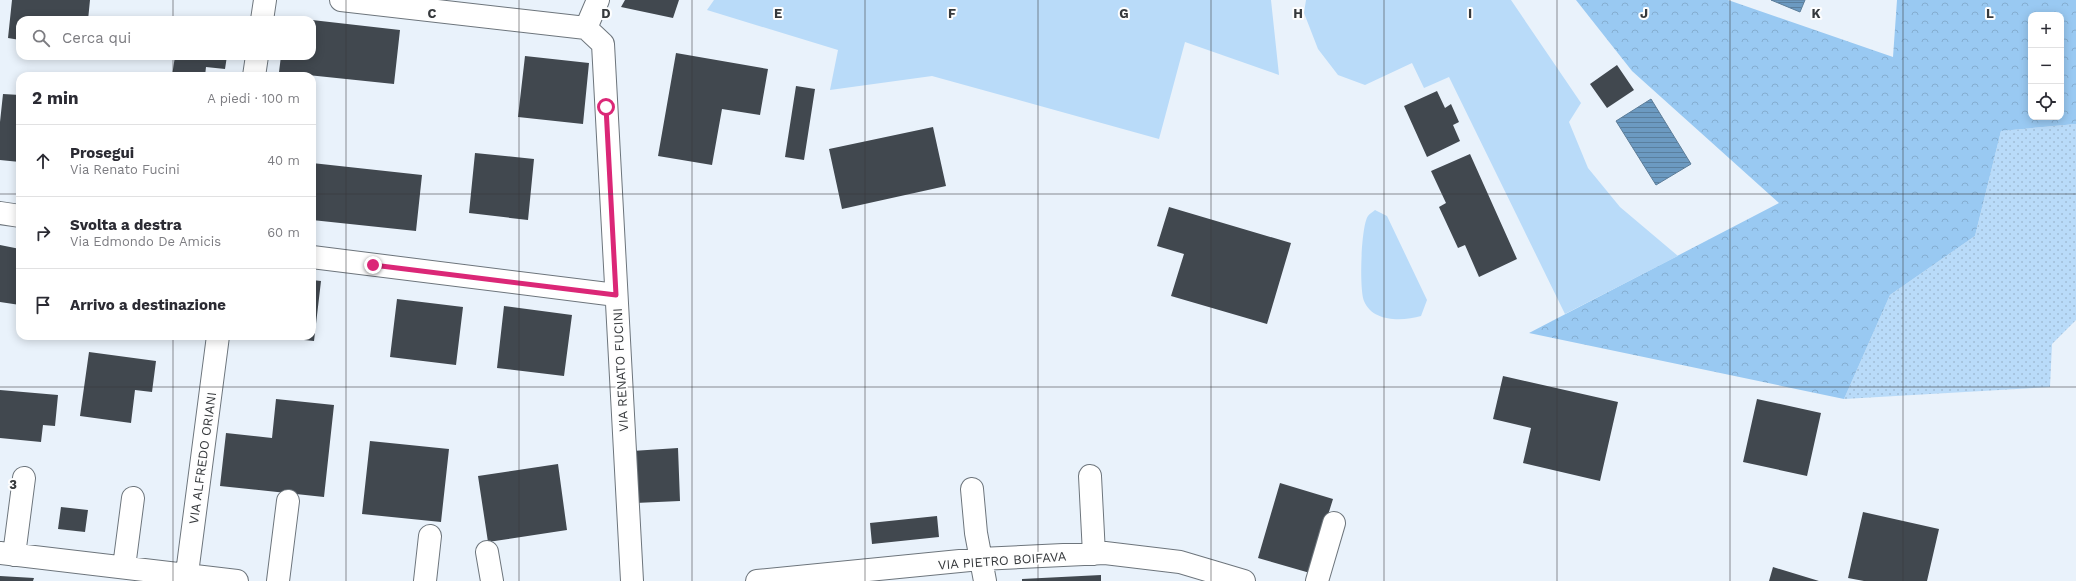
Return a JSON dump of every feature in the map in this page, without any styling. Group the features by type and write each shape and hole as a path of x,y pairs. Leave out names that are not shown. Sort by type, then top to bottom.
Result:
{"street":[{"path":"263,16 265,0"},
{"path":"341,0 586,28 598,0"},
{"name":"VIA RENATO FUCINI","path":"586,28 603,44 632,581"},
{"path":"255,72 256,60"},
{"path":"0,213 16,215"},
{"path":"316,258 616,295"},
{"name":"VIA ALFREDO ORIANI","path":"187,578 217,340"},
{"path":"1090,476 1094,554"},
{"path":"24,478 7,554 124,567 187,578 237,581"},
{"path":"972,489 980,559 985,581"},
{"path":"124,567 133,498"},
{"path":"278,581 288,501"},
{"path":"1317,581 1334,523"},
{"path":"425,581 430,536"},
{"path":"487,552 492,581"},
{"name":"VIA PIETRO BOIFAVA","path":"757,581 980,559 1105,553 1180,562 1244,581"}],"shaded area":[{"path":"714,0 1271,0 1279,75 1185,42 1159,139 932,76 830,90 838,50 707,10"},
{"path":"1306,0 1511,0 1581,103 1569,122 1588,168 1620,207 1678,256 1565,314 1449,77 1424,88 1412,63 1365,85 1338,75 1318,49 1304,13"},
{"path":"1771,0 1805,0 1800,12"},
{"path":"1651,99 1691,164 1656,185 1616,121"},
{"path":"2076,124 2076,320 2052,344 2050,387 1844,399 1890,295 1975,236 2001,131"},
{"path":"1375,210 1387,216 1427,300 1421,316 1406,319 1390,319 1382,317 1368,308 1364,301 1362,294 1361,271 1362,244 1368,216"}],"green space":[{"path":"1576,0 1728,0 1893,57 1897,0 2076,0 2076,124 2001,131 1975,236 1890,295 1844,399 1529,333 1779,203 1632,71"}],"building":[{"path":"12,0 90,0 88,16 16,16 16,39 8,38"},
{"path":"625,0 679,0 673,18 621,7"},
{"path":"316,20 400,30 394,84 316,76 316,72 279,72 280,60 316,60"},
{"path":"676,53 768,69 760,115 722,109 712,165 658,156"},
{"path":"525,56 589,63 583,124 518,117"},
{"path":"174,60 226,60 225,69 206,67 205,72 173,72"},
{"path":"1617,65 1634,90 1607,108 1590,84"},
{"path":"796,86 815,89 804,160 785,157"},
{"path":"1437,91 1445,108 1451,104 1459,122 1453,125 1460,141 1427,157 1404,106"},
{"path":"3,94 16,95 16,162 0,160 0,122"},
{"path":"933,127 946,186 842,209 829,149"},
{"path":"475,153 534,159 528,220 469,213"},
{"path":"1470,154 1517,259 1479,277 1465,245 1458,248 1439,207 1446,203 1431,171"},
{"path":"316,163 422,175 416,231 316,220"},
{"path":"1169,207 1291,243 1267,324 1171,296 1184,254 1157,246"},
{"path":"0,245 16,248 16,304 0,302"},
{"path":"316,280 321,281 316,324"},
{"path":"397,299 463,307 456,365 390,357"},
{"path":"504,306 572,315 564,376 497,368"},
{"path":"89,352 156,361 152,392 135,390 131,423 80,416"},
{"path":"1503,376 1618,402 1600,481 1523,463 1531,428 1493,419"},
{"path":"0,390 58,395 55,426 43,425 41,442 0,438"},
{"path":"276,399 334,405 324,497 220,486 226,433 272,438"},
{"path":"1757,399 1821,413 1807,476 1743,462"},
{"path":"370,441 449,449 441,522 362,514"},
{"path":"678,448 680,501 635,503 632,451"},
{"path":"558,464 567,530 488,542 478,476"},
{"path":"1280,483 1333,499 1310,573 1258,558"},
{"path":"61,507 88,510 85,532 58,529"},
{"path":"1863,512 1939,529 1927,581 1864,581 1848,578"},
{"path":"937,516 939,537 872,544 870,523"},
{"path":"1773,567 1819,581 1769,581"},
{"path":"1101,575 1101,581 1022,581 1022,579"},
{"path":"0,576 34,578 33,581 0,581"}],"route":[{"path":"373,265 616,295 606,107"}]}
